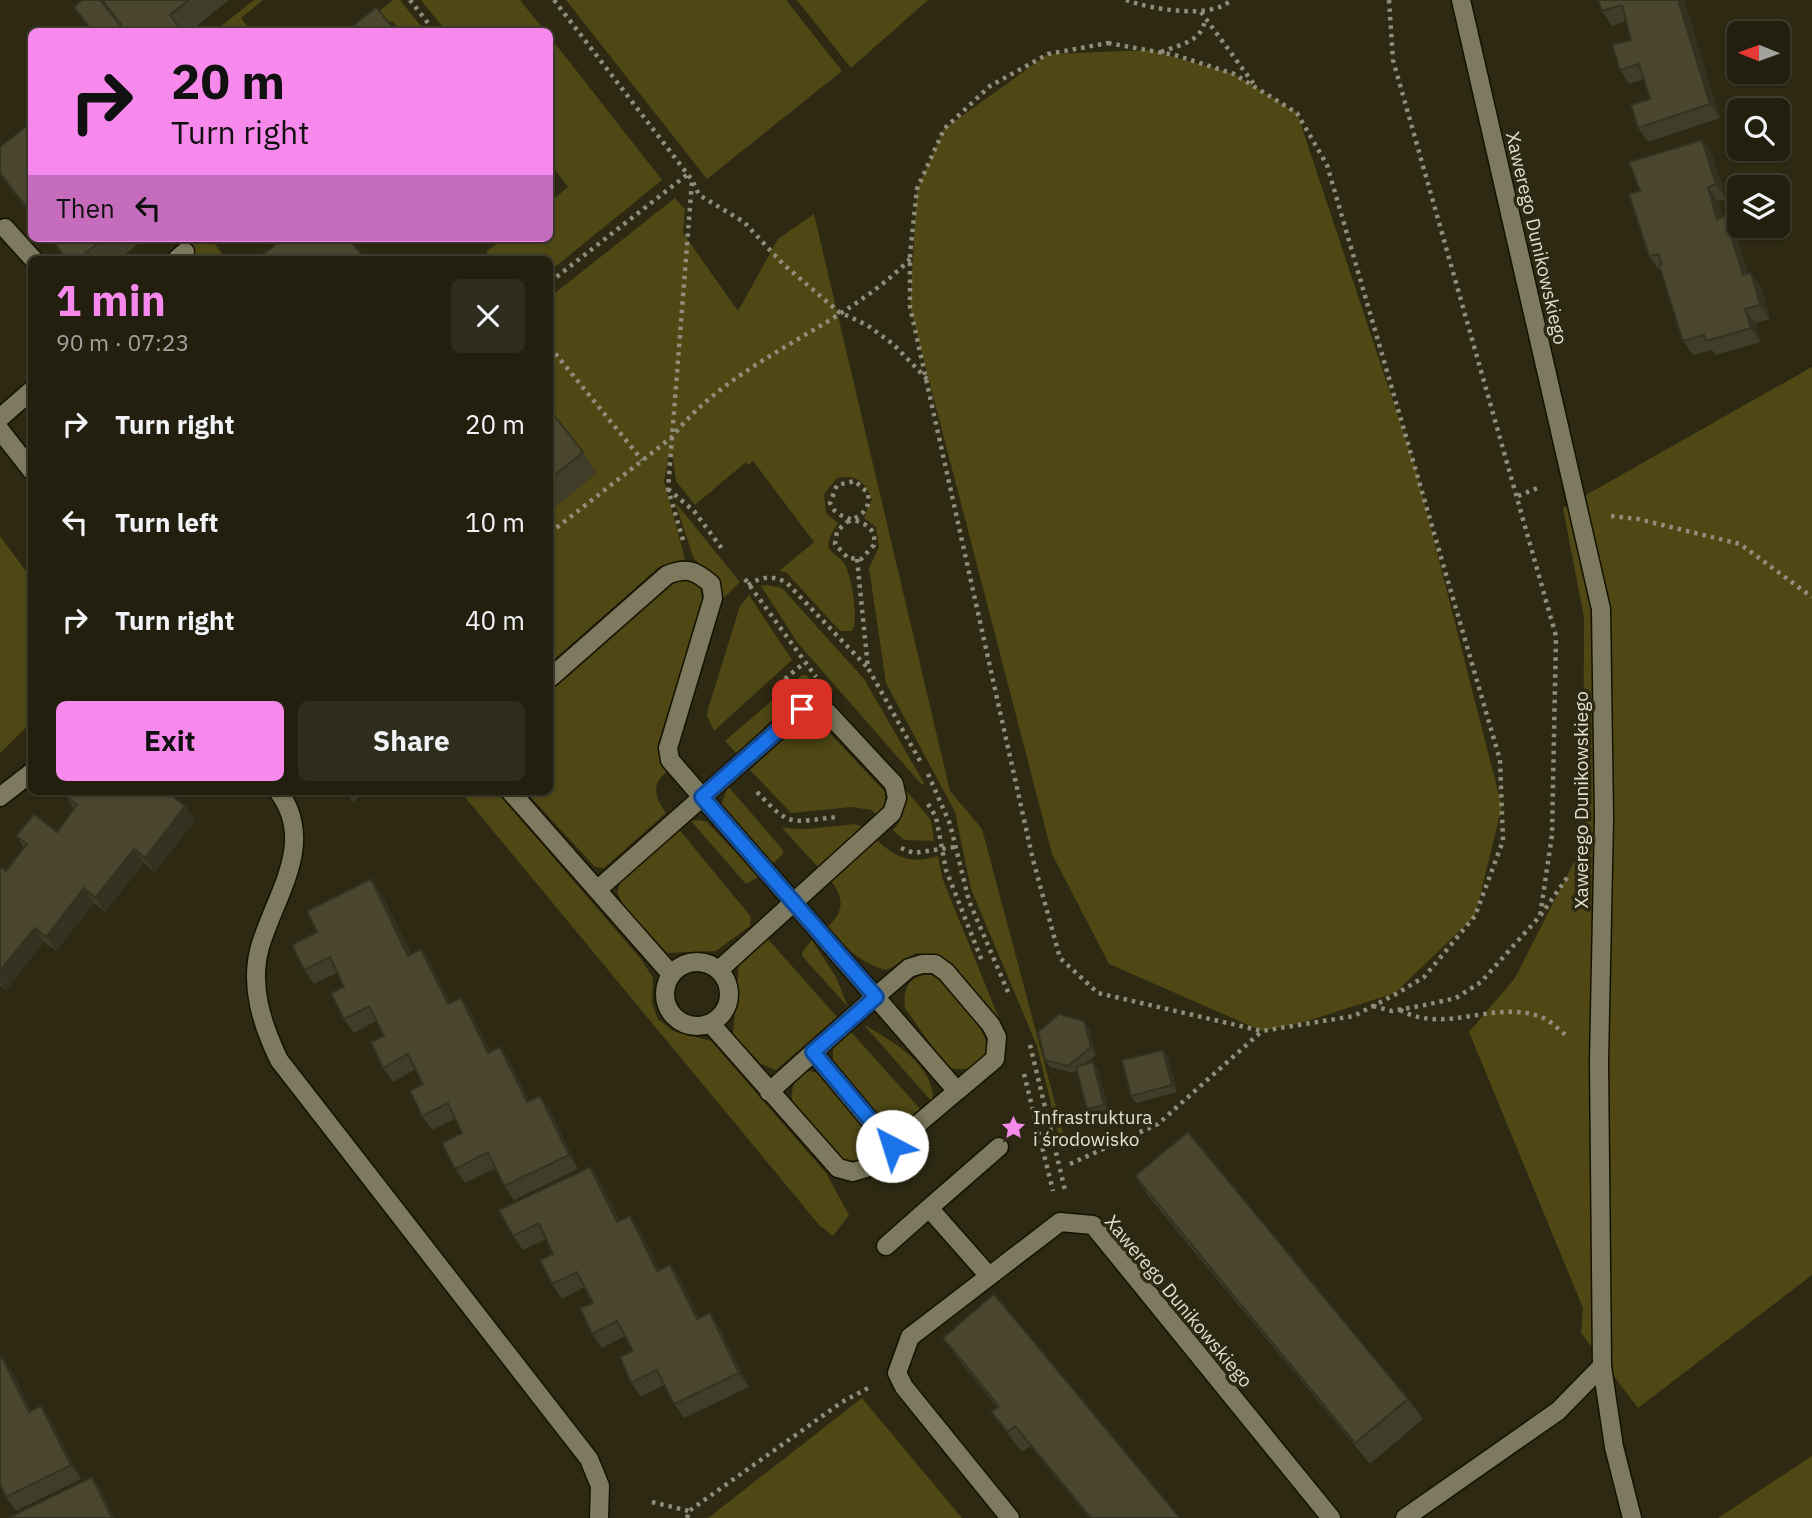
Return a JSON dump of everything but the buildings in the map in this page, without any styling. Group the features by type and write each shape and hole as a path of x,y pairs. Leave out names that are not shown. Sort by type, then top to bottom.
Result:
{"street":[{"name":"Xawerego Dunikowskiego","path":"1461,0 1601,609 1602,1366 1614,1447 1632,1518"},
{"path":"5,228 30,256"},
{"path":"0,418 28,394"},
{"path":"0,430 28,466"},
{"path":"553,675 667,575 682,569 692,571 711,584 713,598 668,748 670,760 957,1090"},
{"path":"597,890 802,709 813,708 827,712 894,783 897,798 892,814 719,970"},
{"path":"0,797 28,775"},
{"path":"281,795 288,804 295,844 287,882 260,948 256,988 262,1024 279,1060 589,1459 600,1486 599,1518"},
{"path":"514,795 671,974"},
{"path":"699,961 719,970 729,989 726,1010 710,1024 689,1026 671,1014 664,994 671,974 679,967 699,961"},
{"path":"710,1024 769,1092 838,1168 853,1172 866,1168 995,1059 998,1049 991,1025 946,972 935,964 922,964 909,968 769,1092"},
{"path":"813,1052 892,1146"},
{"path":"886,1246 999,1146"},
{"path":"929,1208 989,1276"},
{"name":"Xawerego Dunikowskiego","path":"897,1373 910,1338 1060,1222 1093,1225 1331,1518"},
{"path":"1405,1518 1558,1411 1602,1366"},
{"path":"897,1373 904,1387 1010,1518"}],"path":[{"path":"410,0 432,28"},
{"path":"554,0 688,174 699,195 744,222 783,264 839,312 867,326 893,344 927,379"},
{"path":"1126,0 1144,7 1200,11 1226,5 1231,0"},
{"path":"1389,0 1393,60 1556,636 1552,835 1540,916"},
{"path":"1200,11 1257,89"},
{"path":"1160,52 1198,38 1204,31 1206,19"},
{"path":"1108,44 1160,52 1234,74 1257,89 1297,113 1327,165 1500,760 1503,841 1475,916 1424,977 1354,1016 1262,1031 1098,993 1059,958 1033,860 910,307 910,259 917,189 944,129 990,86 1048,54 1108,44"},
{"path":"553,280 688,174"},
{"path":"692,180 668,489 692,571"},
{"path":"553,531 672,437 685,419 738,376 873,293 910,259"},
{"path":"553,351 642,460"},
{"path":"852,520 841,525 835,544 842,555 857,559 870,551 874,539 870,528 852,520 837,515 830,503 837,485 849,480 860,483 869,499 866,511 852,520"},
{"path":"668,489 686,505"},
{"path":"1579,512 1638,519 1740,544 1812,597"},
{"path":"857,559 868,668 942,800 969,901 1011,1000"},
{"path":"1372,1006 1400,1010 1456,998 1481,982 1540,916 1566,877 1603,852"},
{"path":"1400,1010 1416,1019 1458,1021 1504,1013 1542,1017 1600,1061"},
{"path":"1070,1164 1158,1124 1262,1031"},
{"path":"1028,1043 1073,1223"},
{"path":"687,1518 689,1511 842,1402 897,1373"},
{"path":"652,1502 689,1511"}],"shaded area":[{"path":"254,0 263,0 241,18 249,28 219,28"},
{"path":"393,0 400,0 423,28 398,28 392,21 382,28 358,28"},
{"path":"421,0 520,0 543,28 444,28"},
{"path":"566,0 786,0 842,71 707,179"},
{"path":"797,0 928,0 851,68"},
{"path":"553,41 662,180 553,269 553,256 489,256 486,252 499,242 553,242 553,200 568,187 553,167"},
{"path":"1150,50 1234,74 1297,113 1416,470 1502,807 1475,916 1395,993 1301,1023 1262,1031 1109,964 1052,854 910,307 917,189 944,129 1048,54"},
{"path":"675,198 685,209 683,233 738,311 778,239 814,214 950,791 982,829 1067,1148 1062,1149 1037,1046 971,889 955,812 886,683 869,568 879,547 876,527 864,518 872,499 863,483 850,477 837,478 824,494 826,513 838,523 831,534 829,547 844,562 851,583 855,610 852,631 840,631 786,572 779,571 814,542 753,461 748,465 746,462 695,505 676,481 673,458 669,456 664,481 685,559 659,567 553,660 553,295"},
{"path":"182,242 213,242 224,256 194,256"},
{"path":"1812,367 1812,1275 1638,1408 1581,1333 1583,1308 1469,1032 1515,978 1583,844 1584,618 1563,508"},
{"path":"675,502 740,582 722,600 718,579 694,559"},
{"path":"0,536 28,574 28,726 0,753"},
{"path":"689,580 701,588 702,603 658,744 660,757 669,771 659,780 656,790 666,813 604,868 595,867 529,795 553,795 553,688 676,581"},
{"path":"761,586 782,588 864,679 924,783 922,785 797,642"},
{"path":"749,595 792,660 714,731 707,716 708,709 740,606"},
{"path":"802,675 806,675 831,701 816,700 790,707 737,754 725,741"},
{"path":"808,722 821,724 885,792 885,810 878,817 872,810 851,807 791,813 750,770 793,731"},
{"path":"900,783 931,820 934,841 904,840 893,830 904,808"},
{"path":"728,786 783,850 783,854 772,864 721,805"},
{"path":"463,795 499,795 641,959 653,978 652,1003 658,1019 673,1031 711,1041 826,1173 849,1215 833,1236 820,1226"},
{"path":"691,821 707,822 759,877 746,884"},
{"path":"855,824 866,828 819,868 782,828 806,829"},
{"path":"678,828 751,917 750,926 716,951 667,953 624,907 617,892 621,881"},
{"path":"874,837 888,850 903,857 919,860 938,856 943,880 1000,1021 942,956 916,953 887,970 861,959 826,928 837,916 841,904 838,891 829,878"},
{"path":"767,938 837,1017 776,1070 761,1064 733,1035 739,963"},
{"path":"812,940 836,977 848,1007 803,957 802,952"},
{"path":"929,974 956,996 974,1018 986,1040 988,1049 971,1067 960,1069 946,1066 905,1008 908,985 916,978"},
{"path":"864,1025 899,1047 920,1066 928,1077 933,1103"},
{"path":"851,1032 923,1112 898,1129 887,1125 833,1061 833,1048"},
{"path":"811,1071 820,1074 877,1140 874,1151 863,1162 839,1158 792,1102 795,1082 801,1075"},
{"path":"862,1398 962,1518 708,1518"},
{"path":"1812,1456 1812,1518 1718,1518"}],"place":[{"name":"Infrastruktura i środowisko","path":"1013,1128"}],"route":[{"path":"802,709 702,797 876,997 813,1052 892,1146"}]}
